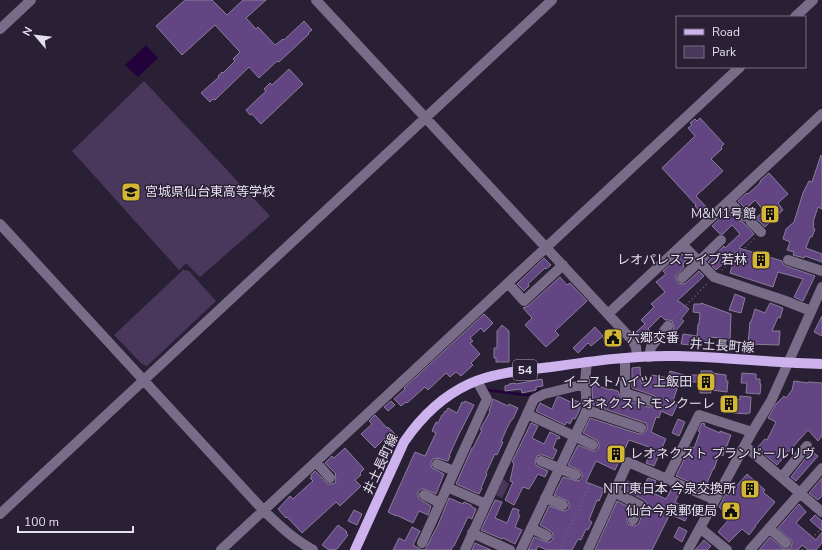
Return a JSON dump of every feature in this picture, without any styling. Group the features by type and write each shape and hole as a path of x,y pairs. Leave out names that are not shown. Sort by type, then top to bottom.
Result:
{"main road":[{"name":"井土長町線","path":"355,550 404,442 411,431 426,414 445,398 477,381 506,373 637,357 676,356 822,364"}],"street":[{"path":"0,29 31,0"},
{"path":"316,0 632,340 636,347 637,357"},
{"path":"0,514 552,0"},
{"path":"796,16 813,0"},
{"path":"221,550 739,68"},
{"path":"608,314 822,114"},
{"path":"729,201 743,216 748,217 761,232"},
{"path":"0,224 264,511 286,532 313,550"},
{"path":"682,278 721,240"},
{"path":"683,245 714,277 811,311"},
{"path":"788,260 822,271"},
{"path":"508,283 524,301 563,265"},
{"path":"688,550 752,432 771,402 822,287"},
{"path":"650,357 651,347 668,326"},
{"path":"625,358 625,393 650,401"},
{"path":"521,550 586,410 585,384 587,362"},
{"path":"422,543 486,399 477,381"},
{"path":"465,550 534,399 544,394 585,384"},
{"path":"586,410 641,428"},
{"path":"527,414 593,445"},
{"path":"668,479 699,415 752,432"},
{"path":"745,446 822,512"},
{"path":"782,477 807,446"},
{"path":"541,461 576,475"},
{"path":"316,462 330,478"},
{"path":"588,550 628,462 715,500"},
{"path":"437,464 454,471"},
{"path":"750,550 822,468"},
{"path":"447,487 486,504"},
{"path":"614,492 640,505 633,520"},
{"path":"424,495 440,503"},
{"path":"545,498 563,505"},
{"path":"531,528 547,536"},
{"path":"700,528 728,550"},
{"path":"769,528 786,543"},
{"path":"472,533 510,550"}],"path":[{"path":"668,326 683,308 761,232"},
{"path":"559,550 590,484"},
{"path":"802,550 822,527"}],"green space":[{"path":"144,81 270,216 200,277 186,263 179,270 72,151"},
{"path":"183,270 189,271 216,301 147,366 142,364 114,335"},
{"path":"503,479 509,484 502,498 496,495"}],"shaded area":[{"path":"146,45 158,58 138,77 125,65"}],"building":[{"path":"185,0 212,0 227,15 243,0 266,0 246,18 256,29 258,27 275,45 283,39 284,40 304,21 312,30 279,62 277,61 259,78 249,67 215,100 213,99 210,102 201,93 235,61 233,59 240,52 215,25 182,55 156,26"},
{"path":"289,69 303,84 261,124 246,110 266,91 264,89 270,83 272,85"},
{"path":"700,118 724,144 721,147 722,149 711,159 723,171 696,196 709,210 704,216 695,206 696,205 662,168 695,136 688,128 692,125 690,123 695,119 697,121"},
{"path":"821,155 822,209 818,207 813,222 813,228 815,229 806,248 822,254 822,262 805,256 804,258 793,255 794,252 787,250 790,242 783,239 786,229 794,222 803,193 809,181 812,182"},
{"path":"769,173 788,194 778,203 783,210 765,227 756,218 764,211 755,200 746,209 738,201 747,193 748,194"},
{"path":"729,210 754,234 739,248 782,261 786,266 815,276 803,301 794,297 803,279 778,272 773,287 730,273 737,251 716,270 708,262 724,246 725,248 740,234 732,225 723,234 720,234 712,226"},
{"path":"682,254 687,259 683,264 684,267 676,276 678,283 686,283 699,271 704,276 677,301 689,309 681,319 684,321 675,332 673,330 674,327 672,321 665,320 661,316 648,329 650,334 641,341 635,333 645,324 641,320 654,307 651,304 665,292 656,282 666,274 663,271"},
{"path":"544,258 551,265 546,269 545,268 528,284 529,286 524,291 517,284"},
{"path":"560,277 567,285 570,283 587,301 555,331 559,335 546,347 525,325 532,318 523,308 528,306"},
{"path":"735,294 745,298 741,313 729,310"},
{"path":"701,303 731,314 730,341 722,341 722,338 708,337 708,341 702,345 681,344 683,334 697,336 700,313 693,312 694,304"},
{"path":"770,303 783,308 780,318 778,317 772,331 780,331 779,345 748,344 750,322 755,309 765,313"},
{"path":"484,314 493,323 484,332 481,328 470,338 473,341 470,343 480,354 471,363 473,365 461,376 456,372 450,377 446,373 428,390 425,387 407,403 406,402 401,406 394,399"},
{"path":"822,316 822,336 814,332"},
{"path":"502,325 509,331 509,362 496,362 496,358 494,358 494,348 497,348 497,331"},
{"path":"595,327 603,336 591,346 588,343 578,353 573,348"},
{"path":"613,329 621,338 612,347 603,338"},
{"path":"640,367 641,383 651,382 652,375 668,378 670,371 691,377 691,375 701,375 701,371 712,371 712,373 726,375 726,381 728,381 727,392 711,390 711,393 700,393 700,382 680,380 673,401 678,403 672,416 661,411 659,418 656,417 651,432 666,439 654,466 646,463 652,448 629,440 615,470 596,461 586,482 604,489 599,501 597,500 589,520 592,522 588,530 586,529 581,540 578,539 572,550 547,550 538,546 536,550 528,550 534,537 547,542 550,542 553,539 552,532 540,525 549,506 564,511 569,508 568,501 554,495 563,477 577,481 582,478 581,471 568,465 578,445 593,451 596,451 599,447 598,441 583,433 590,418 639,434 643,434 647,430 646,423 593,405 592,389 594,384 610,390 618,391 623,399 648,407 654,406 656,403 655,396 632,388 632,368"},
{"path":"742,373 756,374 756,379 760,379 761,384 760,394 746,393 747,383 741,383"},
{"path":"542,379 543,386 536,387 536,390 522,393 521,389 505,391 505,386 509,384"},
{"path":"794,381 822,383 822,436 818,441 808,430 777,465 757,448 765,439 767,440 776,422 768,418 776,404 784,396 786,398 792,390"},
{"path":"725,396 740,400 740,396 751,397 750,413 735,413 721,410"},
{"path":"557,397 573,403 573,400 580,402 580,409 575,419 573,418 570,424 567,422 565,425 536,411 540,403 552,409"},
{"path":"493,399 508,406 509,404 518,408 507,428 497,455 495,454 486,473 487,474 479,494 456,484 472,448 482,430 480,429 490,412"},
{"path":"391,401 395,405 388,411 384,407"},
{"path":"465,401 474,405 458,436 448,461 437,458 433,459 431,462 432,468 444,474 436,494 424,489 421,489 418,492 419,499 431,506 428,515 419,511 413,523 388,512 415,452 425,456 436,433 432,431 436,422 438,423 448,408 457,413 462,402 464,403"},
{"path":"375,415 397,436 390,443 385,438 375,448 361,434 372,424 369,421"},
{"path":"678,419 685,422 679,436 672,433"},
{"path":"531,423 538,426 532,438 544,444 550,432 560,437 559,439 557,438 553,448 557,450 553,459 543,455 537,456 535,462 536,465 548,471 545,477 538,474 529,489 523,487 514,505 505,500 513,482 510,481 514,463 512,462"},
{"path":"702,423 705,424 704,426 720,433 720,431 731,435 723,456 719,454 707,483 711,484 708,490 676,476 690,447 694,448 700,432 698,431"},
{"path":"345,448 364,469 360,473 361,475 355,480 361,486 340,506 336,502 302,533 278,509 290,496 293,499 313,481 310,478 315,471 328,484 335,483 336,474 325,463 332,456 334,458"},
{"path":"811,451 818,456 796,481 791,477"},
{"path":"747,474 765,490 763,492 775,502 749,535 742,529 729,542 718,532 730,518 719,507 725,495 726,494 728,496"},
{"path":"648,478 656,481 651,492 666,499 672,488 680,492 675,502 691,510 685,521 670,514 652,550 595,550 617,501 631,508 627,518 628,524 634,526 639,523 643,512 647,509 647,503 623,489 627,481 643,488"},
{"path":"822,478 822,496 818,500 809,493"},
{"path":"449,498 463,504 464,502 476,509 472,519 468,517 451,550 424,550 438,525"},
{"path":"495,500 502,502 495,518 507,523 513,508 519,510 518,514 520,515 515,527 522,530 515,544 481,530"},
{"path":"799,504 806,512 796,523 816,540 822,532 822,543 816,550 808,550 802,545 798,550 759,550 770,537 784,549 791,547 792,541 778,528"},
{"path":"354,510 362,514 357,525 348,521"},
{"path":"815,515 822,521 822,531 810,520"},
{"path":"338,525 347,532 346,533 348,535 337,549 329,550 322,545"},
{"path":"412,527 420,531 413,545 424,550 393,550 399,538 405,541"},
{"path":"679,527 687,531 682,542 674,537"},
{"path":"704,540 711,546 707,550 695,550"},
{"path":"475,543 491,550 472,550"}],"waterway":[{"path":"487,390 526,395 534,394 540,390"}],"place":[{"name":"宮城県仙台東高等学校","path":"131,192"},
{"name":"M&M1号館","path":"770,214"},
{"name":"レオパレスライブ若林","path":"761,260"},
{"name":"六郷交番","path":"613,338"},
{"name":"イーストハイツ上飯田","path":"706,382"},
{"name":"レオネクスト モンクーレ","path":"729,404"},
{"name":"レオネクスト プランドールリヴ","path":"616,454"},
{"name":"NTT東日本 今泉交換所","path":"750,489"},
{"name":"仙台今泉郵便局","path":"731,511"}]}
